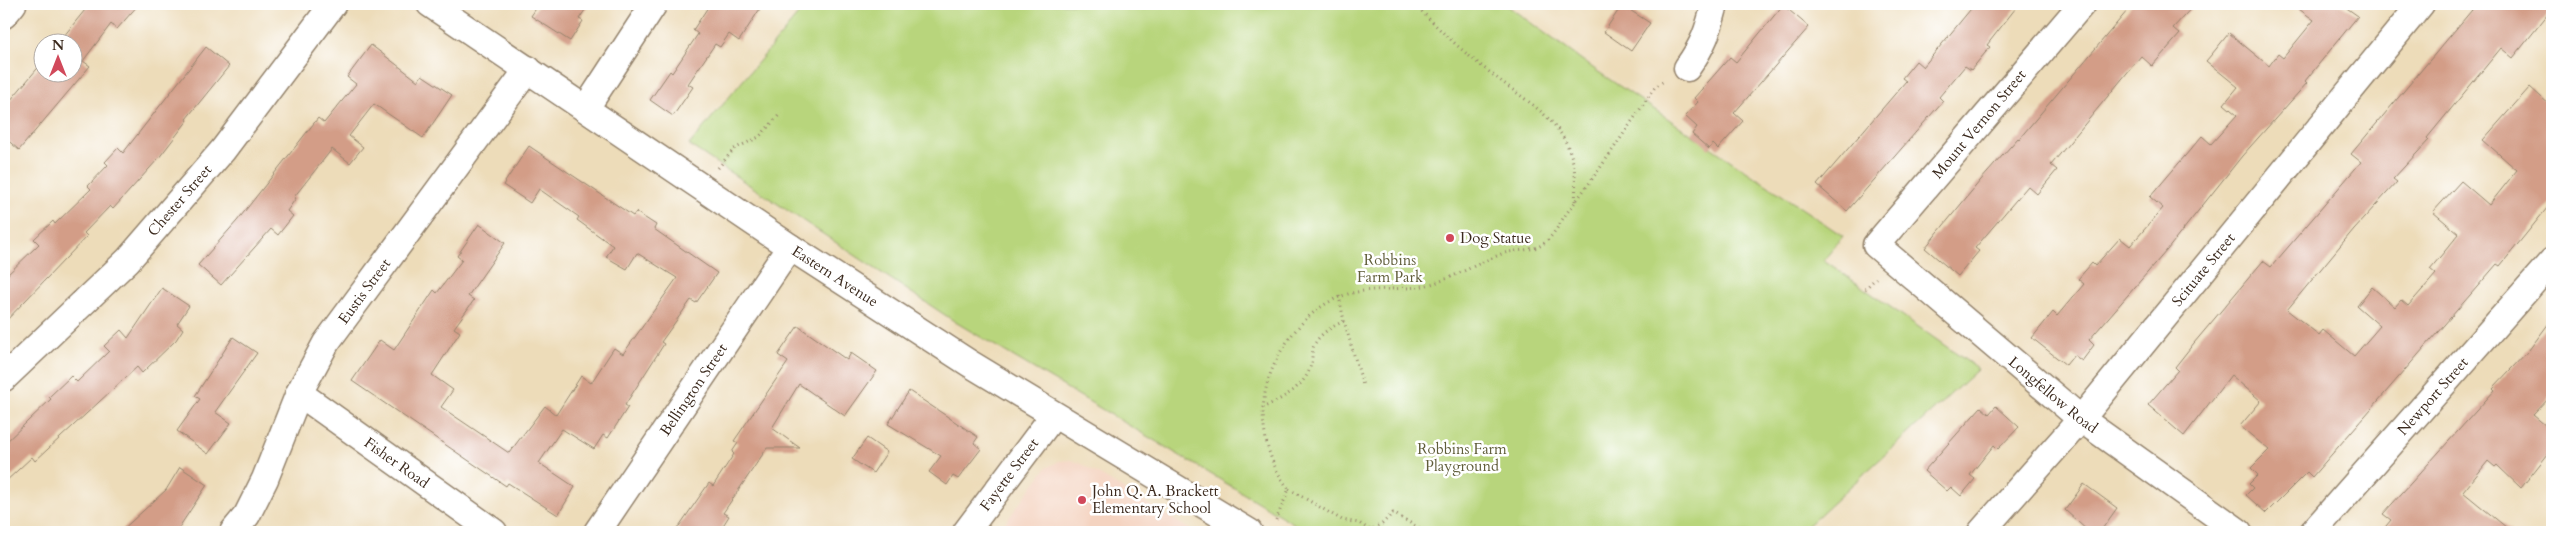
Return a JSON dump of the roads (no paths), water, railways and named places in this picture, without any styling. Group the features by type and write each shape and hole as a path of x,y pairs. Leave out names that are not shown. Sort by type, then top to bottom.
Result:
{"street":[{"path":"4,15 13,4"},
{"name":"Chester Street","path":"4,378 128,260 223,150 333,4"},
{"name":"Eastern Avenue","path":"430,4 790,247 1053,416 1249,532"},
{"path":"586,108 654,4"},
{"path":"1687,68 1705,41 1713,18 1715,4"},
{"name":"Mount Vernon Street","path":"1876,245 2082,4"},
{"name":"Scituate Street","path":"1981,532 2082,419 2421,4"},
{"name":"Eustis Street","path":"233,532 247,515 265,479 299,393 326,343 528,69"},
{"name":"Longfellow Road","path":"1876,245 2082,419 2239,532"},
{"name":"Bellington Street","path":"597,532 790,247"},
{"name":"Newport Street","path":"2313,532 2552,261"},
{"name":"Fisher Road","path":"299,393 494,532"},
{"name":"Fayette Street","path":"966,532 1053,416"}],"place":[{"name":"Dog Statue","path":"1450,238"},
{"name":"John Q. A. Brackett Elementary School","path":"1082,500"}],"park label":[{"name":"Robbins Farm Park","path":"1390,268"},
{"name":"Robbins Farm Playground","path":"1462,458"}]}
